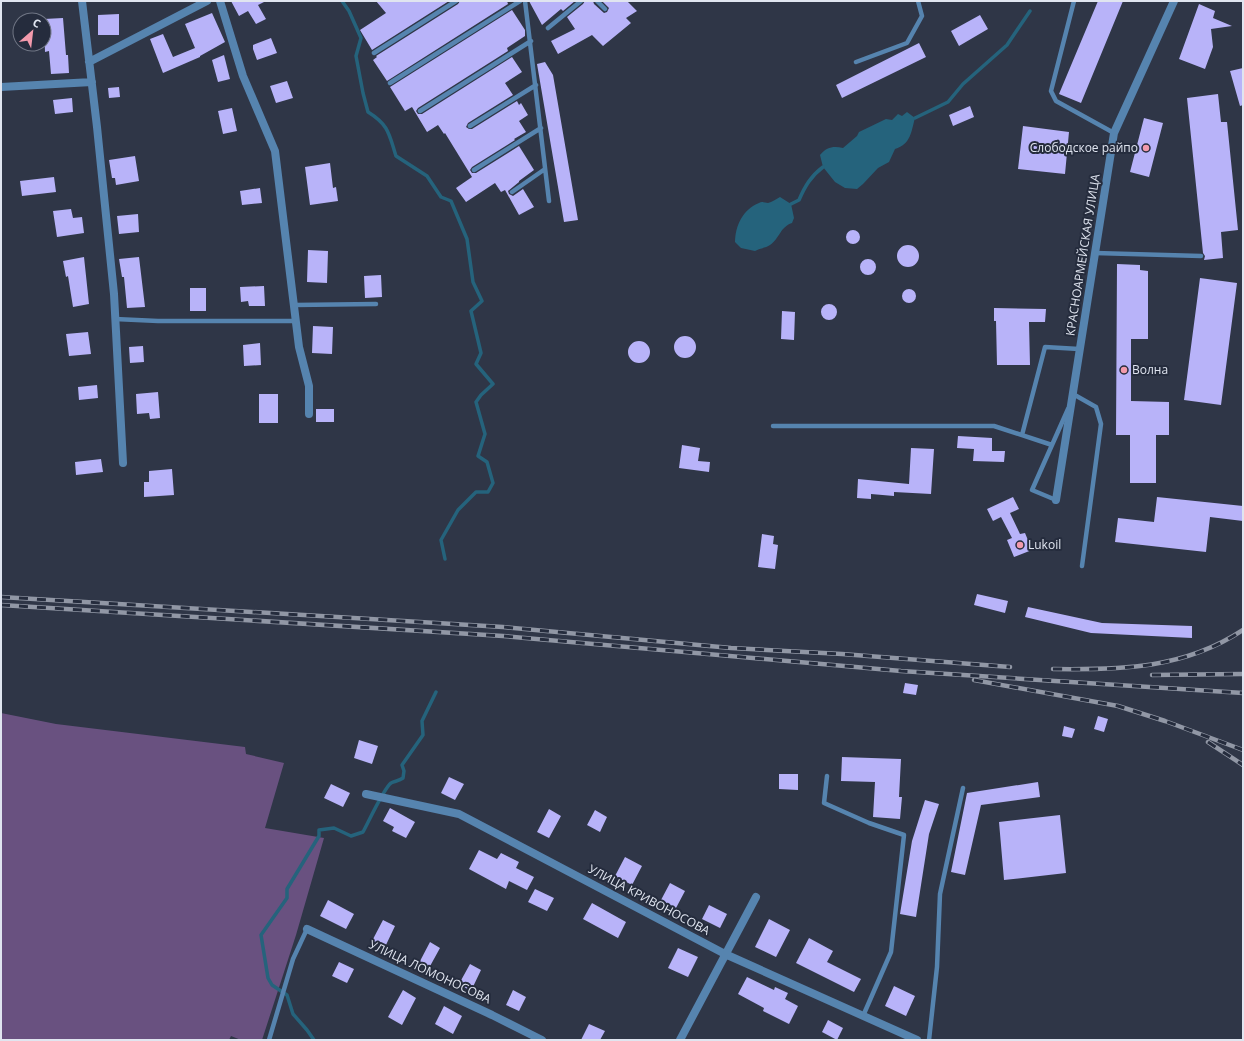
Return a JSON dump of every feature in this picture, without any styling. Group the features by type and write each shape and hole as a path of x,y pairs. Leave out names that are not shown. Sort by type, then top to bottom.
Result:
{"street":[{"path":"82,1 114,294 123,463"},
{"path":"89,62 207,1"},
{"path":"220,1 243,76 275,151 299,347 309,386 309,414"},
{"name":"КРАСНОАРМЕЙСКАЯ УЛИЦА","path":"1056,500 1114,133 1174,1"},
{"path":"1,86 92,82"},
{"name":"УЛИЦА КРИВОНОСОВА","path":"366,794 459,814 725,954 917,1040"},
{"path":"680,1040 756,897"},
{"name":"УЛИЦА ЛОМОНОСОВА","path":"307,928 542,1040"}],"lane":[{"path":"374,53 456,1"},
{"path":"390,83 520,1"},
{"path":"525,1 549,201"},
{"path":"548,28 581,1"},
{"path":"597,1 605,9"},
{"path":"856,62 907,42 922,16 918,1"},
{"path":"1074,1 1051,91 1056,101 1114,133"},
{"path":"420,111 531,41"},
{"path":"470,126 536,85"},
{"path":"474,170 541,128"},
{"path":"512,192 545,169"},
{"path":"1095,253 1201,256"},
{"path":"294,304 376,304"},
{"path":"115,319 158,321 296,321"},
{"path":"1022,435 1045,347 1080,349"},
{"path":"1056,500 1032,490 1072,397 1096,407 1101,424 1082,566"},
{"path":"773,426 994,426 1052,445"},
{"path":"827,776 824,802 869,823 904,835 891,952 863,1016"},
{"path":"929,1040 937,967 940,894 963,788"},
{"path":"269,1040 293,959 307,928"}],"shaded area":[{"path":"1,713 56,724 245,747 246,754 284,763 265,828 324,838 296,935 262,1040 241,1040 231,1036 229,1040 1,1040"}],"water":[{"path":"907,112 915,118 910,137 904,144 895,149 889,162 878,168 857,189 845,188 835,182 823,167 820,155 825,150 836,147 843,148 857,136 859,132 886,119 892,120 898,114 902,116"},
{"path":"780,197 791,204 794,218 792,223 785,227 776,239 768,246 755,251 741,248 735,242 735,236 738,224 744,214 748,209 760,202 768,203"}],"building":[{"path":"231,1 266,1 258,5 266,19 256,24 248,11 239,16"},
{"path":"376,1 449,1 372,50 360,30 386,13"},
{"path":"460,1 507,1 508,4 387,81 373,60 377,57 376,56 458,4"},
{"path":"529,1 575,1 563,11 561,9 542,25"},
{"path":"585,1 593,1 594,4 604,13 607,12 609,8 602,1 627,1 637,11 626,18 631,23 603,46 592,35 558,54 551,41 575,29 567,17"},
{"path":"1098,1 1123,1 1081,103 1059,94"},
{"path":"1199,4 1215,11 1213,18 1232,26 1211,29 1213,47 1205,69 1179,59"},
{"path":"512,10 525,30 525,36 507,48 508,51 418,108 416,111 418,114 422,114 512,57 522,72 505,83 513,95 468,123 466,127 472,129 517,101 519,105 521,103 528,115 519,121 526,132 472,167 470,170 472,173 476,173 519,146 534,170 508,191 509,194 513,196 523,189 534,207 519,215 505,190 501,192 495,183 466,202 456,188 472,177 445,133 444,134 438,125 427,132 412,107 405,111 390,87"},
{"path":"212,13 225,42 200,57 163,73 150,39 163,34 173,57 195,48 185,24"},
{"path":"119,14 119,35 98,35 98,15"},
{"path":"980,15 988,29 959,46 951,31"},
{"path":"63,18 69,73 51,74 49,52 52,52 52,19"},
{"path":"271,38 277,53 257,60 253,45"},
{"path":"919,43 926,57 842,98 836,85"},
{"path":"224,55 230,79 218,82 212,60"},
{"path":"545,62 553,75 578,220 564,222 537,64"},
{"path":"1243,68 1243,105 1240,106 1230,71"},
{"path":"287,81 293,98 276,103 270,86"},
{"path":"119,87 120,97 109,98 108,88"},
{"path":"1218,94 1221,122 1227,122 1238,230 1221,232 1223,258 1204,260 1205,256 1203,253 1187,98"},
{"path":"72,98 73,112 55,114 53,100"},
{"path":"970,106 974,117 953,126 949,115"},
{"path":"232,108 237,131 223,134 218,111"},
{"name":"Слободское райпо","path":"1144,118 1163,123 1149,177 1130,172"},
{"path":"1023,126 1069,132 1065,174 1018,169"},
{"path":"135,156 139,181 116,185 115,178 112,178 109,160"},
{"path":"330,163 333,188 336,187 338,201 310,205 305,167"},
{"path":"54,177 56,192 22,196 20,181"},
{"path":"260,188 262,203 242,205 240,191"},
{"path":"71,209 73,218 82,217 84,233 57,237 53,211"},
{"path":"138,214 139,232 119,234 117,216"},
{"path":"853,230 858,232 860,237 858,242 853,244 848,242 846,237 848,232"},
{"path":"908,245 916,248 919,256 916,264 908,267 900,264 897,256 900,248"},
{"path":"308,250 328,251 327,283 307,282"},
{"path":"84,257 89,304 73,307 68,276 66,277 63,261"},
{"path":"139,257 145,307 127,308 124,277 122,277 119,259"},
{"path":"865,259 871,259 876,264 874,273 871,275 865,275 860,270 860,264"},
{"name":"Волна","path":"1117,264 1140,265 1140,270 1148,271 1148,339 1131,339 1131,401 1169,402 1169,435 1156,435 1156,483 1130,483 1130,435 1116,435"},
{"path":"381,275 382,297 365,298 364,276"},
{"path":"1200,278 1237,283 1221,405 1184,400"},
{"path":"264,286 265,306 249,306 248,301 241,302 240,287"},
{"path":"190,288 206,288 206,311 190,311"},
{"path":"909,289 914,291 916,296 914,301 909,303 904,301 902,296 904,291"},
{"path":"826,304 832,304 837,309 835,318 832,320 826,320 821,315 821,309"},
{"path":"994,308 1046,309 1045,322 1029,322 1030,365 997,365 996,321 994,321"},
{"path":"782,311 795,312 794,340 781,339"},
{"path":"313,326 333,327 332,354 312,353"},
{"path":"88,332 91,354 69,356 66,334"},
{"path":"685,336 693,339 696,347 693,355 685,358 677,355 674,347 677,339"},
{"path":"639,341 647,344 650,352 647,360 639,363 631,360 628,352 631,344"},
{"path":"260,343 261,365 244,366 243,345"},
{"path":"143,346 144,362 130,363 129,347"},
{"path":"97,385 98,398 79,400 78,387"},
{"path":"158,392 160,418 150,419 149,413 137,414 136,394"},
{"path":"259,394 278,394 278,423 259,423"},
{"path":"316,409 334,409 334,422 316,422"},
{"path":"958,436 992,438 992,451 1005,451 1004,462 973,461 974,449 957,448"},
{"path":"682,445 700,448 698,461 710,462 709,472 679,468"},
{"path":"911,448 934,449 931,494 894,492 894,496 871,494 871,499 857,498 858,479 909,484"},
{"path":"101,459 103,472 76,475 75,462"},
{"path":"172,469 174,495 144,497 144,482 149,482 149,471"},
{"path":"1013,497 1019,509 1010,513 1020,534 1025,533 1032,550 1014,557 1007,540 1012,538 1001,517 993,521 987,509"},
{"path":"1157,497 1243,506 1243,521 1210,517 1206,552 1115,542 1118,518 1154,522"},
{"path":"762,534 774,536 773,544 778,545 775,569 758,567"},
{"path":"977,594 1008,601 1005,613 974,605"},
{"path":"1028,607 1102,623 1192,626 1192,638 1091,633 1025,617"},
{"path":"905,683 918,685 916,695 903,693"},
{"path":"1098,716 1108,719 1104,732 1094,729"},
{"path":"1064,726 1075,729 1072,738 1062,736"},
{"path":"359,740 378,746 372,764 354,758"},
{"path":"842,757 901,759 899,797 902,797 900,819 873,817 875,782 841,781"},
{"path":"779,774 798,774 798,790 779,789"},
{"path":"449,777 464,784 455,800 441,793"},
{"path":"1038,782 1040,797 981,805 965,875 951,872 967,793"},
{"path":"331,784 350,793 343,807 324,798"},
{"path":"925,800 939,804 929,834 916,917 900,914 912,841"},
{"path":"390,808 415,822 406,838 392,831 394,827 383,821"},
{"path":"549,809 561,816 549,838 537,832"},
{"path":"595,810 607,817 600,832 587,825"},
{"path":"1060,815 1066,873 1004,880 999,822"},
{"path":"479,850 497,859 501,853 519,862 516,868 534,877 527,890 509,881 506,889 469,869"},
{"path":"625,857 642,866 632,885 615,876"},
{"path":"670,883 685,891 676,908 661,900"},
{"path":"535,889 554,898 547,911 528,902"},
{"path":"328,900 354,914 346,929 320,916"},
{"path":"592,903 626,922 618,938 583,919"},
{"path":"709,905 727,914 720,928 702,919"},
{"path":"769,919 790,930 776,957 755,947"},
{"path":"383,920 395,926 385,947 372,941"},
{"path":"809,938 833,951 827,962 861,979 854,992 796,963"},
{"path":"430,942 440,948 429,968 419,963"},
{"path":"678,948 698,957 688,977 668,968"},
{"path":"339,962 354,969 347,983 332,976"},
{"path":"470,964 481,970 471,991 459,984"},
{"path":"747,977 774,990 775,987 788,993 785,999 798,1006 789,1024 763,1011 764,1008 738,994"},
{"path":"894,986 915,996 906,1016 885,1006"},
{"path":"403,990 416,998 402,1025 388,1017"},
{"path":"513,990 526,997 519,1011 506,1005"},
{"path":"444,1006 462,1016 453,1034 435,1024"},
{"path":"828,1020 843,1028 837,1040 822,1032"},
{"path":"589,1024 605,1031 600,1040 581,1040"}],"waterway":[{"path":"342,1 349,11 361,38 356,56 368,112 384,126 390,136 396,156 427,176 441,197 451,201 467,239 473,282 482,301 471,311 481,353 476,364 493,384 476,402 485,434 478,456 487,462 493,483 488,492 476,492 458,510 441,540 445,559"},
{"path":"915,118 948,102 963,84 1007,45 1030,11"},
{"path":"791,204 799,200 809,182 823,167"},
{"path":"314,1040 293,1014 287,995 272,985 268,978 261,935 287,898 287,889 319,836 319,830 334,828 351,836 363,832 380,798 388,786 391,783 403,778 404,771 402,765 423,735 422,721 436,692"}],"railway":[{"path":"1,597 503,627 731,648 842,654 1010,667"},
{"path":"1,605 503,636 901,671 1243,693"},
{"path":"1053,669 1103,669 1175,660 1198,653 1221,643 1243,630"},
{"path":"1152,675 1243,674"},
{"path":"974,680 1118,706 1165,721 1243,750"},
{"path":"1208,742 1243,765"}],"place":[{"name":"Слободское райпо","path":"1146,148"},
{"name":"Волна","path":"1124,370"},
{"name":"Lukoil","path":"1020,545"}]}
